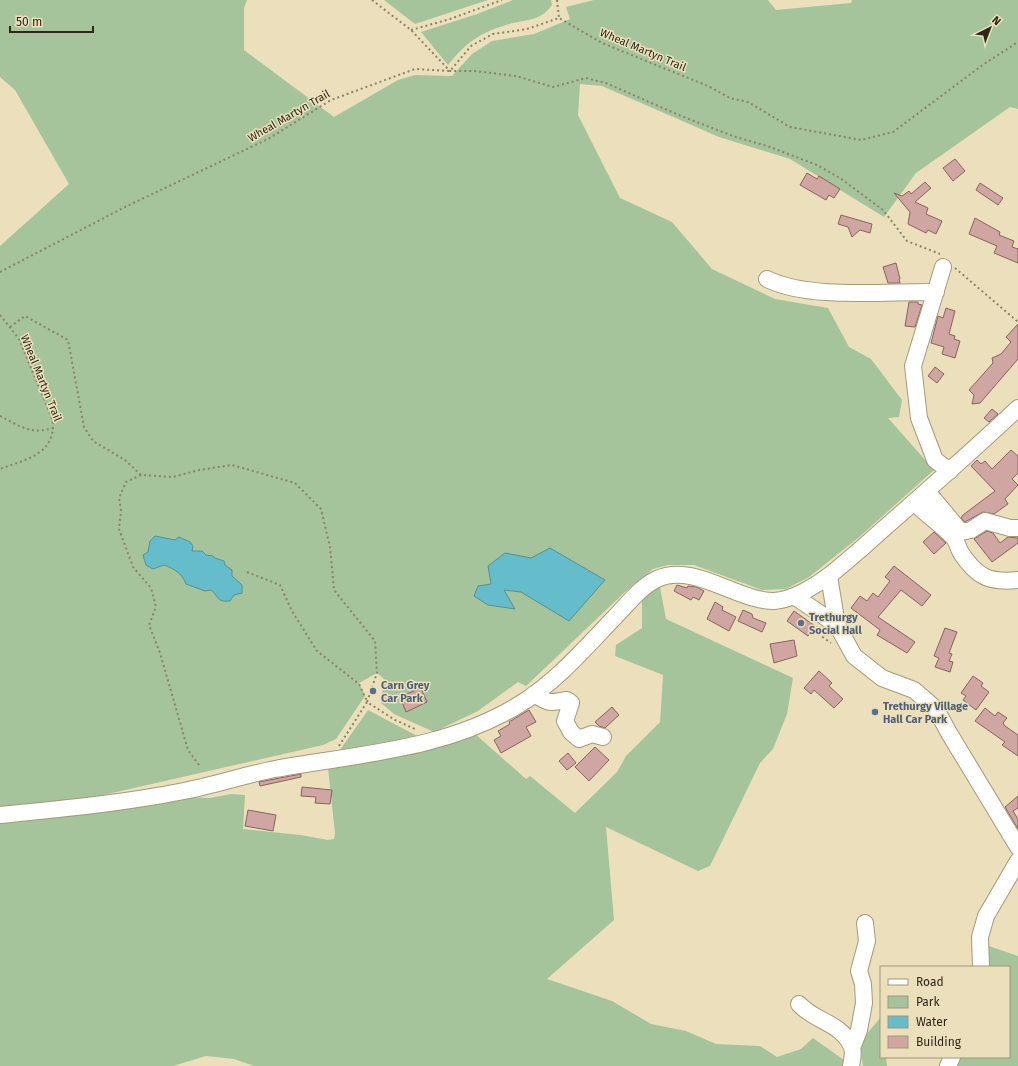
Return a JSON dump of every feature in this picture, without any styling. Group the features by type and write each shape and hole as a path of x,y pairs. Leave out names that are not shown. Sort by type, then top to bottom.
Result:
{"street":[{"path":"947,264 936,292 913,366 919,418 935,460 950,471"},
{"path":"767,279 789,287 823,292 936,292"},
{"path":"0,816 89,806 184,791 272,770 406,748 436,740 478,725 519,705 534,694 578,656 641,590 655,580 668,575 678,574 709,582 758,599 777,601 794,596 829,576 950,471 1018,408"},
{"path":"927,491 961,532 971,530 985,521 1010,528 1018,528"},
{"path":"914,502 926,515 941,524 955,539 960,552 972,567 984,578 1006,581 1018,580"},
{"path":"829,576 837,625 854,656 882,678 914,690 936,709 1018,847"},
{"path":"794,596 837,625"},
{"path":"534,694 545,701 554,703 567,700 571,703 565,721 575,736 580,739 592,734 603,737"},
{"path":"981,966 980,937 986,916 1018,862"},
{"path":"851,1066 852,1048 859,1030 864,1003 863,984 859,968 867,940 865,923"},
{"path":"799,1004 807,1013 830,1023 840,1032 852,1048"}],"path":[{"path":"372,0 411,30 450,71 471,46 493,34 527,29 559,18 557,0"},
{"path":"411,30 450,19 502,0"},
{"name":"Wheal Martyn Trail","path":"559,18 602,43 708,86 730,98 748,102 790,127 862,140 893,132 984,64 1018,42"},
{"name":"Wheal Martyn Trail","path":"0,272 125,207 268,139 331,100 415,69 450,71 475,70 516,76 554,87 586,78 606,83 726,134 817,164 840,178 883,210 907,241 940,254 947,264 1018,322"},
{"name":"Wheal Martyn Trail","path":"0,315 19,339 53,421 53,434 48,445 38,454 0,469"},
{"path":"10,327 26,316 68,340 84,427 93,441 125,460 141,475"},
{"path":"0,416 26,430 41,432 53,428"},
{"path":"199,765 188,750 160,653 150,625 156,607 151,588 133,567 119,529 121,510 119,498 126,482 141,475 173,477 199,470 232,464 295,483 321,509 330,547 334,590 375,642 377,673 367,702 329,761"},
{"path":"247,572 280,585 292,611 317,652 359,684 367,702 395,720 436,740"},
{"path":"812,622 818,626 814,631 832,644"}],"green space":[{"path":"0,0 247,0 244,8 244,50 334,117 398,80 415,75 452,76 472,54 492,41 534,34 570,19 566,7 594,0 768,0 776,10 851,3 852,0 1018,0 1018,109 1010,107 916,173 884,217 790,159 719,137 602,86 580,84 578,115 620,198 672,222 712,269 775,299 828,308 849,347 871,359 902,400 899,417 888,418 934,470 858,538 809,577 786,589 762,590 694,565 668,565 653,569 625,592 526,686 518,682 478,711 434,732 394,714 381,703 384,679 377,673 359,683 365,696 336,739 323,745 77,801 0,808 0,246 69,184 15,90 0,77"},
{"path":"384,0 488,0 415,24"},
{"path":"513,0 551,0 552,5 547,11 536,18 503,26 479,36 460,51 448,65 421,32 477,14"},
{"path":"660,587 666,619 793,678 787,714 773,749 760,763 710,866 698,871 606,827 614,920 547,979 612,1001 651,1024 686,1031 716,1044 760,1046 777,1057 801,1049 813,1038 844,1060 844,1066 254,1066 234,1059 206,1056 173,1066 0,1066 0,822 178,797 210,798 231,794 245,795 243,829 301,835 328,840 334,839 335,833 328,768 474,733 526,779 530,776 575,813 617,772 626,756 660,722 663,675 615,656 616,645 642,628 642,598"},
{"path":"368,710 421,738 340,750"},
{"path":"989,946 1018,956 1018,1066 954,1066 958,1058 1010,1058 1010,966 988,966"},
{"path":"880,1018 880,1058 886,1058 887,1066 863,1066 859,1043"}],"water":[{"path":"155,536 175,540 179,537 190,542 193,546 192,551 202,551 206,555 213,556 224,561 225,565 232,570 232,576 242,585 242,593 234,595 230,601 222,601 211,590 205,591 186,584 180,574 171,568 164,565 153,569 146,565 143,555 148,552 150,541"},
{"path":"550,548 605,580 569,621 521,592 504,590 515,609 488,605 474,596 478,586 491,584 488,566 505,553 531,558"}],"building":[{"path":"955,159 965,171 953,181 943,168"},
{"path":"807,173 817,179 819,176 840,189 834,198 829,195 826,200 800,185"},
{"path":"925,182 931,188 915,202 928,208 926,214 942,221 936,234 928,230 926,233 908,224 910,212 894,193 902,196 909,191 911,194"},
{"path":"980,183 1003,198 998,205 976,190"},
{"path":"841,215 872,224 870,233 860,230 852,237 848,227 838,224"},
{"path":"975,218 1000,232 999,235 1014,241 1012,247 1018,249 1018,263 994,253 997,246 969,234"},
{"path":"896,263 900,283 888,283 883,267"},
{"path":"909,302 918,302 918,304 922,305 915,327 905,326"},
{"path":"946,308 955,311 949,334 955,336 954,339 960,341 955,358 942,354 944,347 931,343 938,316 943,318"},
{"path":"1018,324 1018,359 980,403 972,404 974,395 969,390 993,363 992,358 1001,354 1011,342 1006,337"},
{"path":"935,367 944,374 937,383 928,376"},
{"path":"992,409 998,414 989,422 984,418"},
{"path":"1011,450 1018,456 1018,473 1012,479 1018,485 1005,499 1008,504 994,514 983,512 965,522 961,518 963,515 995,491 971,466 977,460 981,464 985,461 992,469"},
{"path":"987,531 993,533 1000,543 1008,537 1018,538 1018,543 992,562 974,539"},
{"path":"934,532 946,543 934,554 923,542"},
{"path":"894,566 931,595 922,606 901,590 878,617 915,642 907,653 877,635 880,630 851,608 860,596 867,601 873,593 878,597 890,581 885,577"},
{"path":"677,585 687,588 688,586 696,587 704,591 699,600 693,597 691,600 674,591"},
{"path":"715,602 723,607 722,610 736,617 729,631 707,619"},
{"path":"743,610 752,614 753,618 766,623 762,632 738,621"},
{"name":"Trethurgy Social Hall","path":"794,611 815,626 808,636 787,621"},
{"path":"945,628 957,632 949,653 952,654 949,661 953,662 950,672 935,667 939,658 934,656"},
{"path":"794,640 797,656 774,663 770,644"},
{"path":"819,671 832,683 829,686 843,699 834,708 814,690 811,694 804,688"},
{"path":"973,676 983,683 981,686 989,692 976,710 963,700 966,696 961,693"},
{"path":"421,688 427,702 406,712 400,697"},
{"path":"612,707 619,715 605,728 599,726 595,722"},
{"path":"985,708 995,716 998,712 1007,718 1003,723 1018,735 1018,756 1002,745 1005,742 975,721"},
{"path":"529,710 536,722 526,727 531,736 501,753 494,740 501,736 498,731 510,724 509,722"},
{"path":"595,747 609,760 589,781 575,767"},
{"path":"568,753 576,763 567,770 559,761"},
{"path":"301,774 301,777 260,786 259,782"},
{"path":"302,787 332,790 330,804 315,803 316,797 301,796"},
{"path":"1018,796 1018,808 1013,811 1018,819 1018,829 1005,807"},
{"path":"248,810 276,815 273,831 245,826"}],"place":[{"name":"Trethurgy Social Hall","path":"801,623"},
{"name":"Carn Grey Car Park","path":"373,691"},
{"name":"Trethurgy Village Hall Car Park","path":"875,712"}]}
